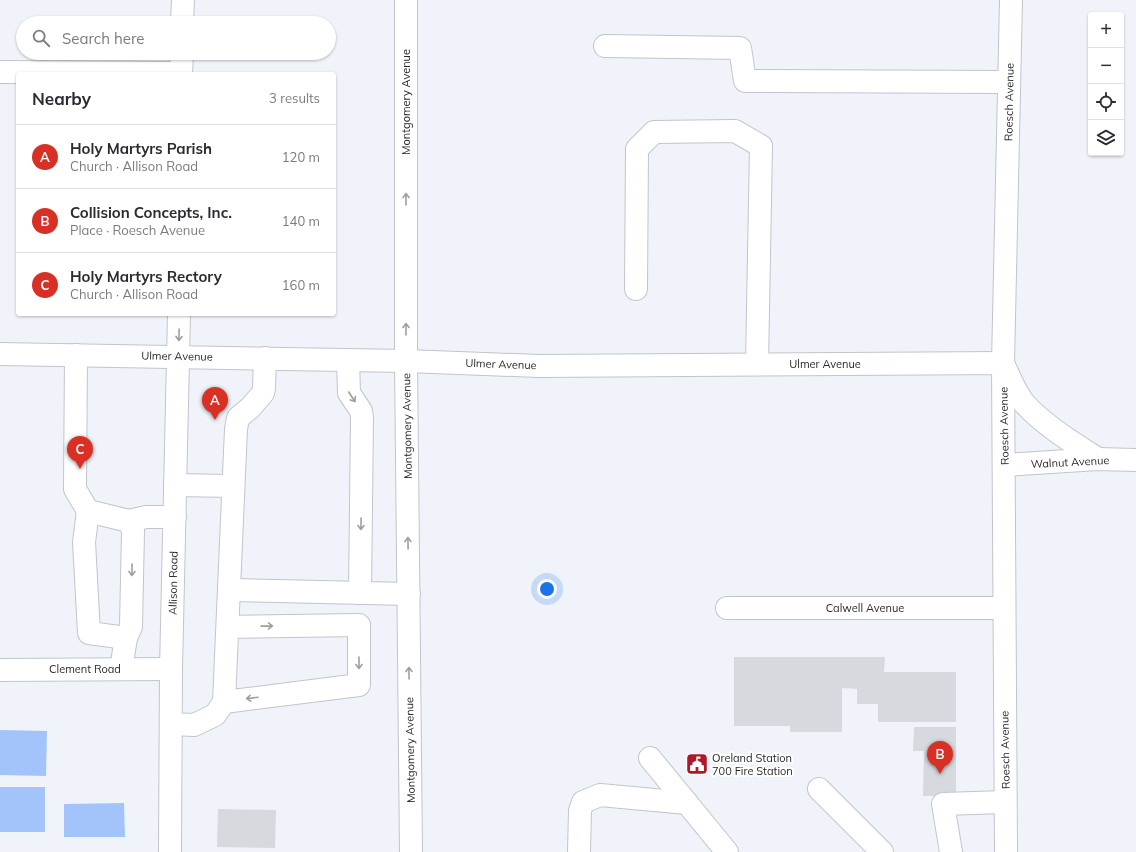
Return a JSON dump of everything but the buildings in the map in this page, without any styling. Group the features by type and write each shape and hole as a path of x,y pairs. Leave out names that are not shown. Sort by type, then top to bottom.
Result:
{"street":[{"path":"182,16 183,0"},
{"name":"Montgomery Avenue","path":"406,0 406,361 411,852"},
{"name":"Roesch Avenue","path":"1006,852 1003,608 1003,363 1011,0"},
{"path":"605,46 740,48 745,81 1009,82"},
{"path":"0,72 182,67"},
{"path":"636,289 636,149 654,132 735,131 761,146 758,364"},
{"name":"Allison Road","path":"170,852 171,669 179,316"},
{"name":"Ulmer Avenue","path":"0,354 406,361 539,366 1003,363"},
{"path":"76,355 75,489 88,511 84,542 89,634 126,638"},
{"path":"171,724 194,725 215,715 224,702 236,428 238,418 250,408 263,393 265,358"},
{"path":"348,360 349,393 361,411 362,417 360,593"},
{"path":"1003,363 1024,403 1047,423 1098,459"},
{"name":"Walnut Avenue","path":"1004,465 1098,459 1136,460"},
{"path":"175,485 233,486"},
{"path":"88,511 131,526"},
{"path":"131,526 146,517 175,517"},
{"path":"121,669 126,638 131,628 131,526"},
{"path":"229,590 408,594"},
{"name":"Calwell Avenue","path":"727,608 1003,608"},
{"path":"224,702 359,685 359,625 228,627"},
{"name":"Clement Road","path":"0,670 171,669"},
{"path":"650,758 727,852"},
{"path":"819,789 882,852"},
{"path":"579,852 580,811 583,802 600,795 687,803"},
{"path":"951,852 943,804 1005,802"}],"shaded area":[{"path":"0,730 47,731 46,776 0,775"},
{"path":"0,787 45,787 45,832 0,832"},
{"path":"124,803 125,837 64,837 64,804"}],"place":[{"name":"Holy Martyrs Parish","path":"215,420"},
{"name":"Holy Martyrs Rectory","path":"80,469"},
{"name":"Oreland Station 700 Fire Station","path":"697,764"},
{"name":"Collision Concepts, Inc.","path":"940,774"}]}
